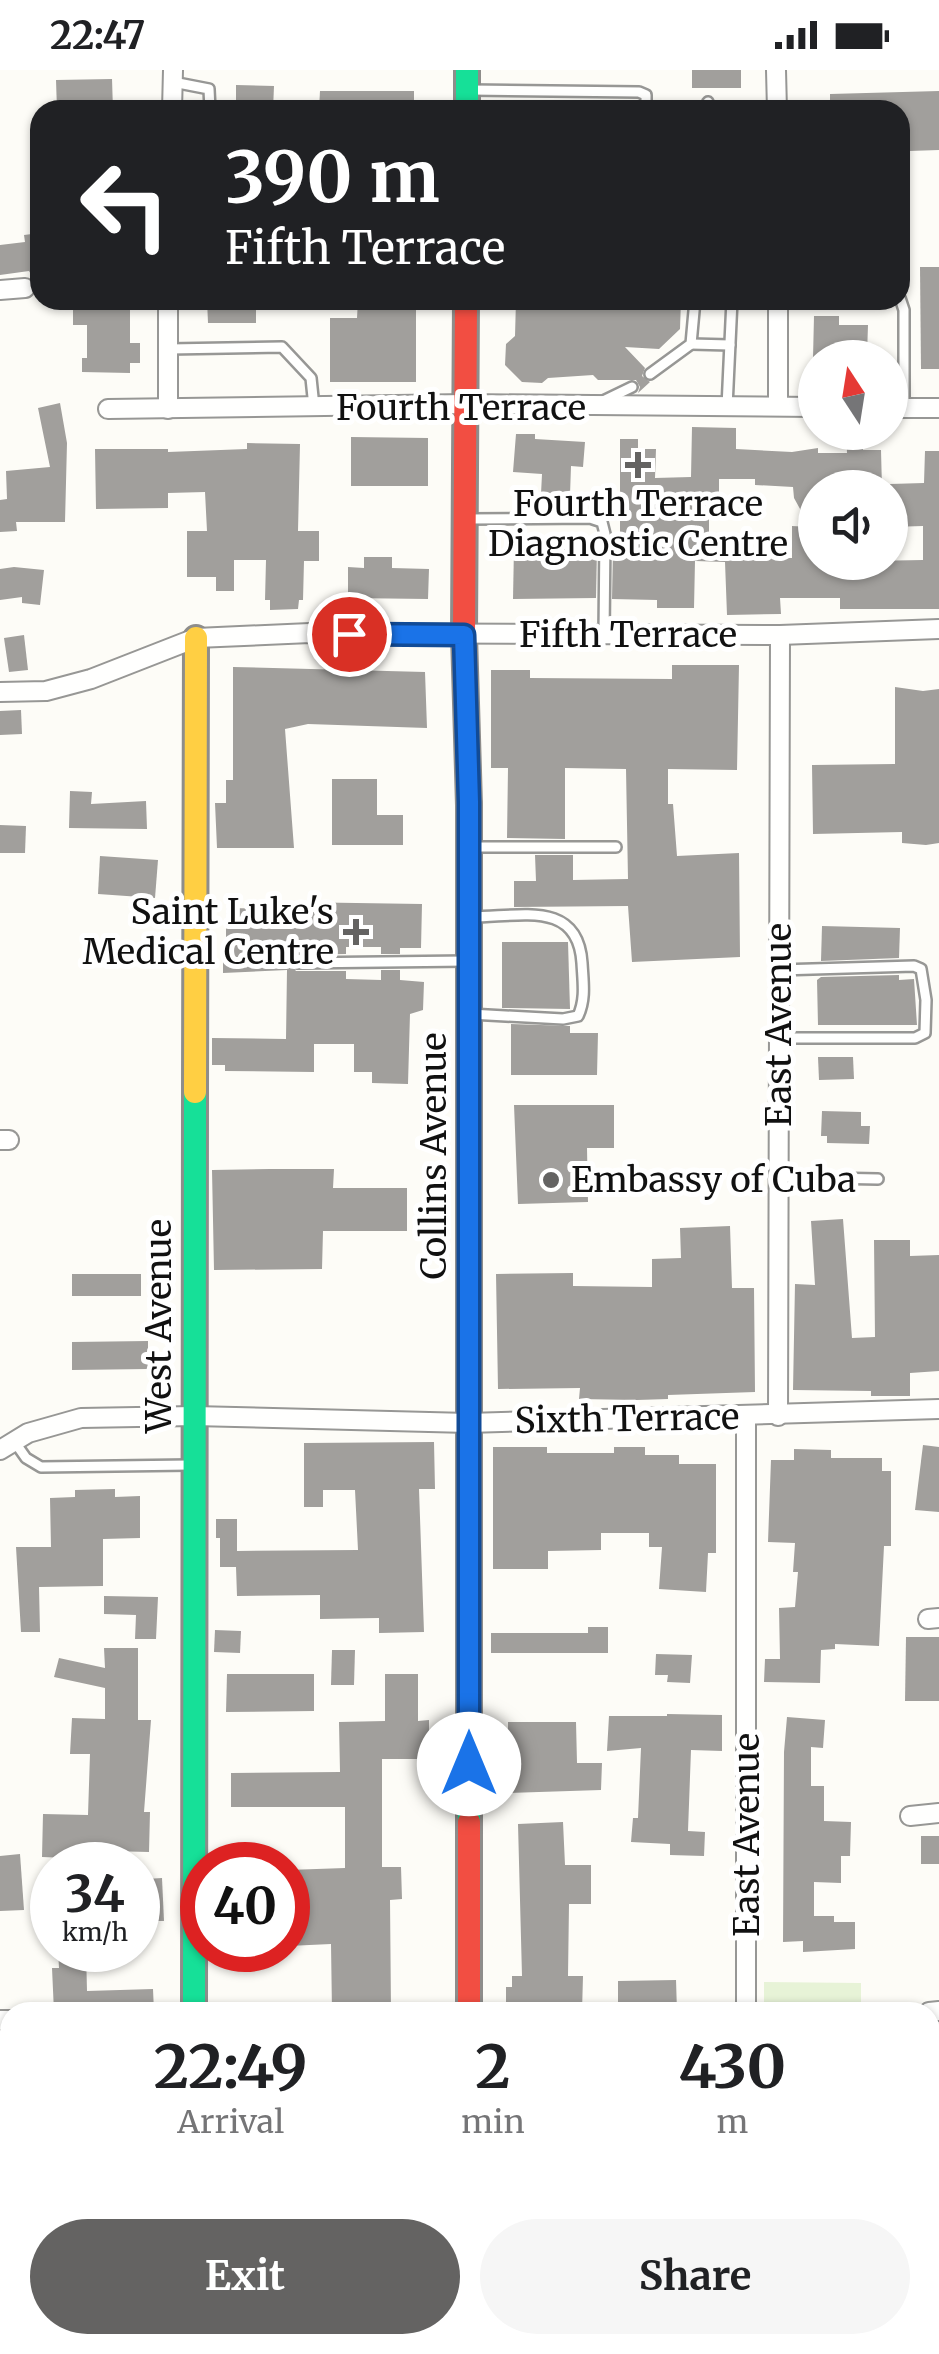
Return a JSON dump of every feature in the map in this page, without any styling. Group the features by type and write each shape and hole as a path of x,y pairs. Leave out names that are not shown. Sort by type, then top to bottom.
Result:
{"street":[{"path":"776,70 777,100"},
{"path":"0,290 25,288"},
{"path":"168,310 168,409"},
{"name":"Collins Avenue","path":"466,310 470,2002"},
{"path":"778,310 778,406"},
{"name":"Fourth Terrace","path":"108,409 466,404 798,407"},
{"path":"908,408 939,408"},
{"name":"Fifth Terrace","path":"0,692 46,691 91,679 196,638 310,634 780,635 939,629"},
{"name":"East Avenue","path":"778,1416 780,635"},
{"name":"West Avenue","path":"194,2002 196,638"},
{"name":"Sixth Terrace","path":"7,1446 28,1432 81,1418 194,1416 468,1423 939,1409"},
{"name":"East Avenue","path":"746,1417 746,2002"},
{"path":"910,1816 939,1813"}],"lane":[{"path":"173,76 209,89 210,100"},
{"path":"467,90 639,92 646,94 646,100"},
{"path":"691,344 694,310"},
{"path":"727,408 732,310"},
{"path":"902,340 904,310"},
{"path":"650,374 691,344 730,344"},
{"path":"166,349 282,348 311,378 314,408"},
{"path":"590,407 632,387"},
{"path":"465,520 590,518 602,522 604,635"},
{"path":"469,847 616,847"},
{"path":"469,917 556,917 574,928 581,946 584,1003 578,1016 563,1018 470,1014"},
{"path":"297,963 469,961"},
{"path":"779,970 914,966 921,969 926,1000 925,1033 915,1038 779,1038"},
{"path":"779,1176 878,1179"},
{"path":"7,1446 41,1467 194,1465"}],"green space":[{"path":"764,1982 861,1983 861,2002 764,2002"}],"building":[{"path":"692,70 741,70 741,88 692,88"},
{"path":"112,79 113,100 57,100 56,80"},
{"path":"236,85 274,86 273,100 236,100"},
{"path":"320,91 414,91 414,100 320,100"},
{"path":"939,91 939,150 910,151 910,100 830,100 830,94"},
{"path":"30,234 30,273 0,275 0,245 25,242 24,235"},
{"path":"920,267 939,267 939,369 921,369"},
{"path":"73,310 130,310 130,343 140,343 140,363 130,363 130,373 82,372 82,358 87,358 87,325 73,325"},
{"path":"207,310 256,310 256,323 208,323"},
{"path":"357,310 416,310 416,382 330,382 330,318 357,318"},
{"path":"516,310 681,310 680,329 659,349 625,347 645,368 642,376 650,382 638,393 636,380 598,380 593,375 522,382 505,365 506,344 515,336"},
{"path":"814,316 839,316 839,325 868,325 868,340 813,340"},
{"path":"60,403 67,443 65,522 16,522 17,531 0,532 0,500 7,499 6,471 50,467 38,408"},
{"path":"692,427 736,428 736,449 818,453 881,450 882,470 798,470 798,505 793,487 755,485 755,479 719,479 719,499 709,499 709,533 740,534 739,559 792,558 792,526 798,526 798,580 908,580 908,560 923,560 923,526 908,526 908,483 924,483 925,451 939,451 939,609 840,609 840,598 780,598 781,614 727,615 725,562 695,561 694,608 657,608 657,600 612,599 613,549 620,549 620,439 638,439 638,449 656,449 655,478 691,477"},
{"path":"516,434 585,442 583,467 571,466 570,495 541,494 542,474 513,472"},
{"path":"351,437 428,438 428,486 351,486"},
{"path":"247,443 300,444 298,531 319,531 319,561 304,561 303,600 299,600 298,609 270,610 270,600 265,600 266,560 234,560 234,591 216,591 216,577 187,577 187,531 207,531 205,492 168,493 168,508 96,509 95,449 247,449"},
{"path":"514,547 597,549 596,598 513,599"},
{"path":"364,557 392,557 392,568 429,569 428,599 348,598 348,567 364,568"},
{"path":"0,569 44,570 40,605 22,603 22,597 0,600"},
{"path":"24,635 28,670 9,672 4,638"},
{"path":"672,665 739,665 737,770 668,769 668,804 673,804 677,856 739,853 740,957 632,962 628,906 514,907 514,881 536,881 535,855 573,855 573,880 628,879 626,769 565,768 565,839 507,838 508,768 491,768 491,670 530,670 530,678 672,679"},
{"path":"233,667 425,672 427,728 308,724 285,729 294,848 217,848 215,803 226,803 226,780 233,780"},
{"path":"895,687 939,689 939,843 902,843 902,832 813,834 812,765 895,764"},
{"path":"21,710 22,734 0,735 0,711"},
{"path":"332,779 377,779 377,815 403,815 403,845 332,845"},
{"path":"70,791 92,792 91,804 146,801 147,829 69,828"},
{"path":"0,825 26,826 25,853 0,853"},
{"path":"100,856 158,860 155,898 98,894"},
{"path":"290,902 422,904 421,948 400,948 400,954 381,954 381,947 346,947 346,954 297,955 289,962 296,971 346,971 346,979 381,980 381,970 400,970 400,980 424,982 423,1010 410,1014 408,1084 372,1083 372,1072 354,1072 354,1044 314,1044 314,1072 225,1071 225,1065 212,1065 212,1038 286,1039 287,970 223,973 223,953 226,908 290,909"},
{"path":"822,926 900,928 899,958 821,961"},
{"path":"502,942 568,942 570,1009 502,1008"},
{"path":"899,975 899,980 914,979 917,1025 818,1025 817,980 821,977"},
{"path":"511,1024 570,1026 570,1033 598,1033 597,1075 511,1075"},
{"path":"818,1057 853,1057 854,1079 819,1080"},
{"path":"514,1105 614,1105 614,1148 587,1148 588,1202 518,1204"},
{"path":"822,1111 861,1112 861,1126 870,1126 869,1144 827,1143 827,1136 821,1136"},
{"path":"334,1169 333,1188 407,1188 407,1231 323,1231 322,1269 214,1270 212,1170"},
{"path":"843,1219 852,1338 875,1337 874,1240 910,1240 910,1256 939,1255 939,1371 910,1373 910,1396 793,1390 795,1284 815,1285 811,1221"},
{"path":"730,1226 732,1288 754,1288 755,1392 637,1400 579,1399 580,1388 498,1389 496,1274 573,1273 573,1286 652,1287 652,1259 681,1258 680,1228"},
{"path":"72,1274 141,1274 141,1296 72,1296"},
{"path":"148,1341 148,1369 72,1370 72,1342"},
{"path":"434,1442 435,1489 419,1489 424,1632 379,1633 379,1618 320,1619 320,1595 237,1596 236,1567 220,1567 216,1519 237,1519 237,1551 358,1550 355,1490 323,1490 323,1507 304,1507 304,1443"},
{"path":"923,1445 939,1447 939,1512 915,1510"},
{"path":"493,1447 547,1447 547,1453 614,1453 614,1447 645,1447 645,1455 679,1455 679,1464 716,1464 716,1553 708,1553 706,1592 659,1589 662,1547 649,1547 649,1533 601,1533 601,1550 548,1551 548,1569 493,1569"},
{"path":"794,1449 831,1450 831,1458 882,1458 882,1471 891,1471 891,1546 884,1546 879,1646 835,1644 835,1649 821,1650 820,1683 764,1682 765,1659 780,1659 779,1608 795,1607 798,1572 793,1572 795,1543 768,1542 771,1460 794,1460"},
{"path":"115,1489 115,1497 140,1496 140,1538 103,1539 103,1586 39,1587 40,1632 21,1632 16,1547 51,1547 50,1498 75,1497 75,1490"},
{"path":"104,1596 158,1597 156,1639 135,1639 136,1615 104,1614"},
{"path":"588,1627 608,1627 608,1653 491,1653 491,1633 588,1633"},
{"path":"215,1630 241,1631 240,1653 214,1652"},
{"path":"906,1637 939,1637 939,1701 905,1701"},
{"path":"104,1648 138,1648 138,1720 151,1720 144,1812 150,1812 149,1842 42,1842 43,1814 88,1815 90,1754 70,1754 72,1718 105,1719 105,1688 54,1677 59,1658 105,1668"},
{"path":"332,1650 355,1650 354,1685 331,1685"},
{"path":"656,1654 692,1655 690,1683 667,1682 668,1675 655,1675"},
{"path":"227,1674 314,1674 314,1711 226,1712"},
{"path":"385,1674 418,1674 418,1721 429,1720 429,1759 382,1759 382,1867 401,1867 402,1899 390,1900 391,2002 332,2002 331,1944 310,1945 310,1869 345,1868 345,1807 231,1807 231,1773 340,1772 339,1722 385,1721"},
{"path":"722,1715 722,1751 691,1750 688,1831 705,1832 704,1856 670,1855 670,1844 631,1842 633,1818 638,1818 641,1748 607,1751 609,1716"},
{"path":"787,1717 825,1720 823,1748 811,1747 811,1786 824,1786 824,1821 851,1822 850,1856 841,1856 841,1883 814,1882 814,1916 834,1916 834,1922 855,1922 855,1949 803,1952 803,1941 783,1942"},
{"path":"508,1722 576,1722 577,1763 602,1763 601,1790 508,1793"},
{"path":"563,1822 565,1865 591,1865 591,1904 569,1904 568,1976 583,1976 582,2002 506,2002 506,1987 512,1987 512,1976 522,1976 518,1824"},
{"path":"921,1836 939,1836 939,1864 921,1864"},
{"path":"20,1854 24,1910 0,1911 0,1856"},
{"path":"162,1878 164,1921 160,1921"},
{"path":"52,1972 87,1972 87,1991 153,1989 154,2002 54,2002"},
{"path":"676,1980 677,2002 618,2002 618,1981"}],"traffic: fast":[{"path":"467,70 467,100"},
{"path":"469,805 469,1822"},
{"path":"194,2002 195,1092"}],"traffic: slow":[{"path":"195,1092 196,638"}],"traffic: jam":[{"path":"466,310 464,635 469,805"},
{"path":"469,1822 469,2002"}],"place":[{"name":"Fourth Terrace Diagnostic Centre","path":"638,465"},
{"name":"Saint Luke's Medical Centre","path":"356,932"},
{"name":"Embassy of Cuba","path":"551,1180"}],"route":[{"path":"349,634 464,635 469,802 469,1764"}]}
